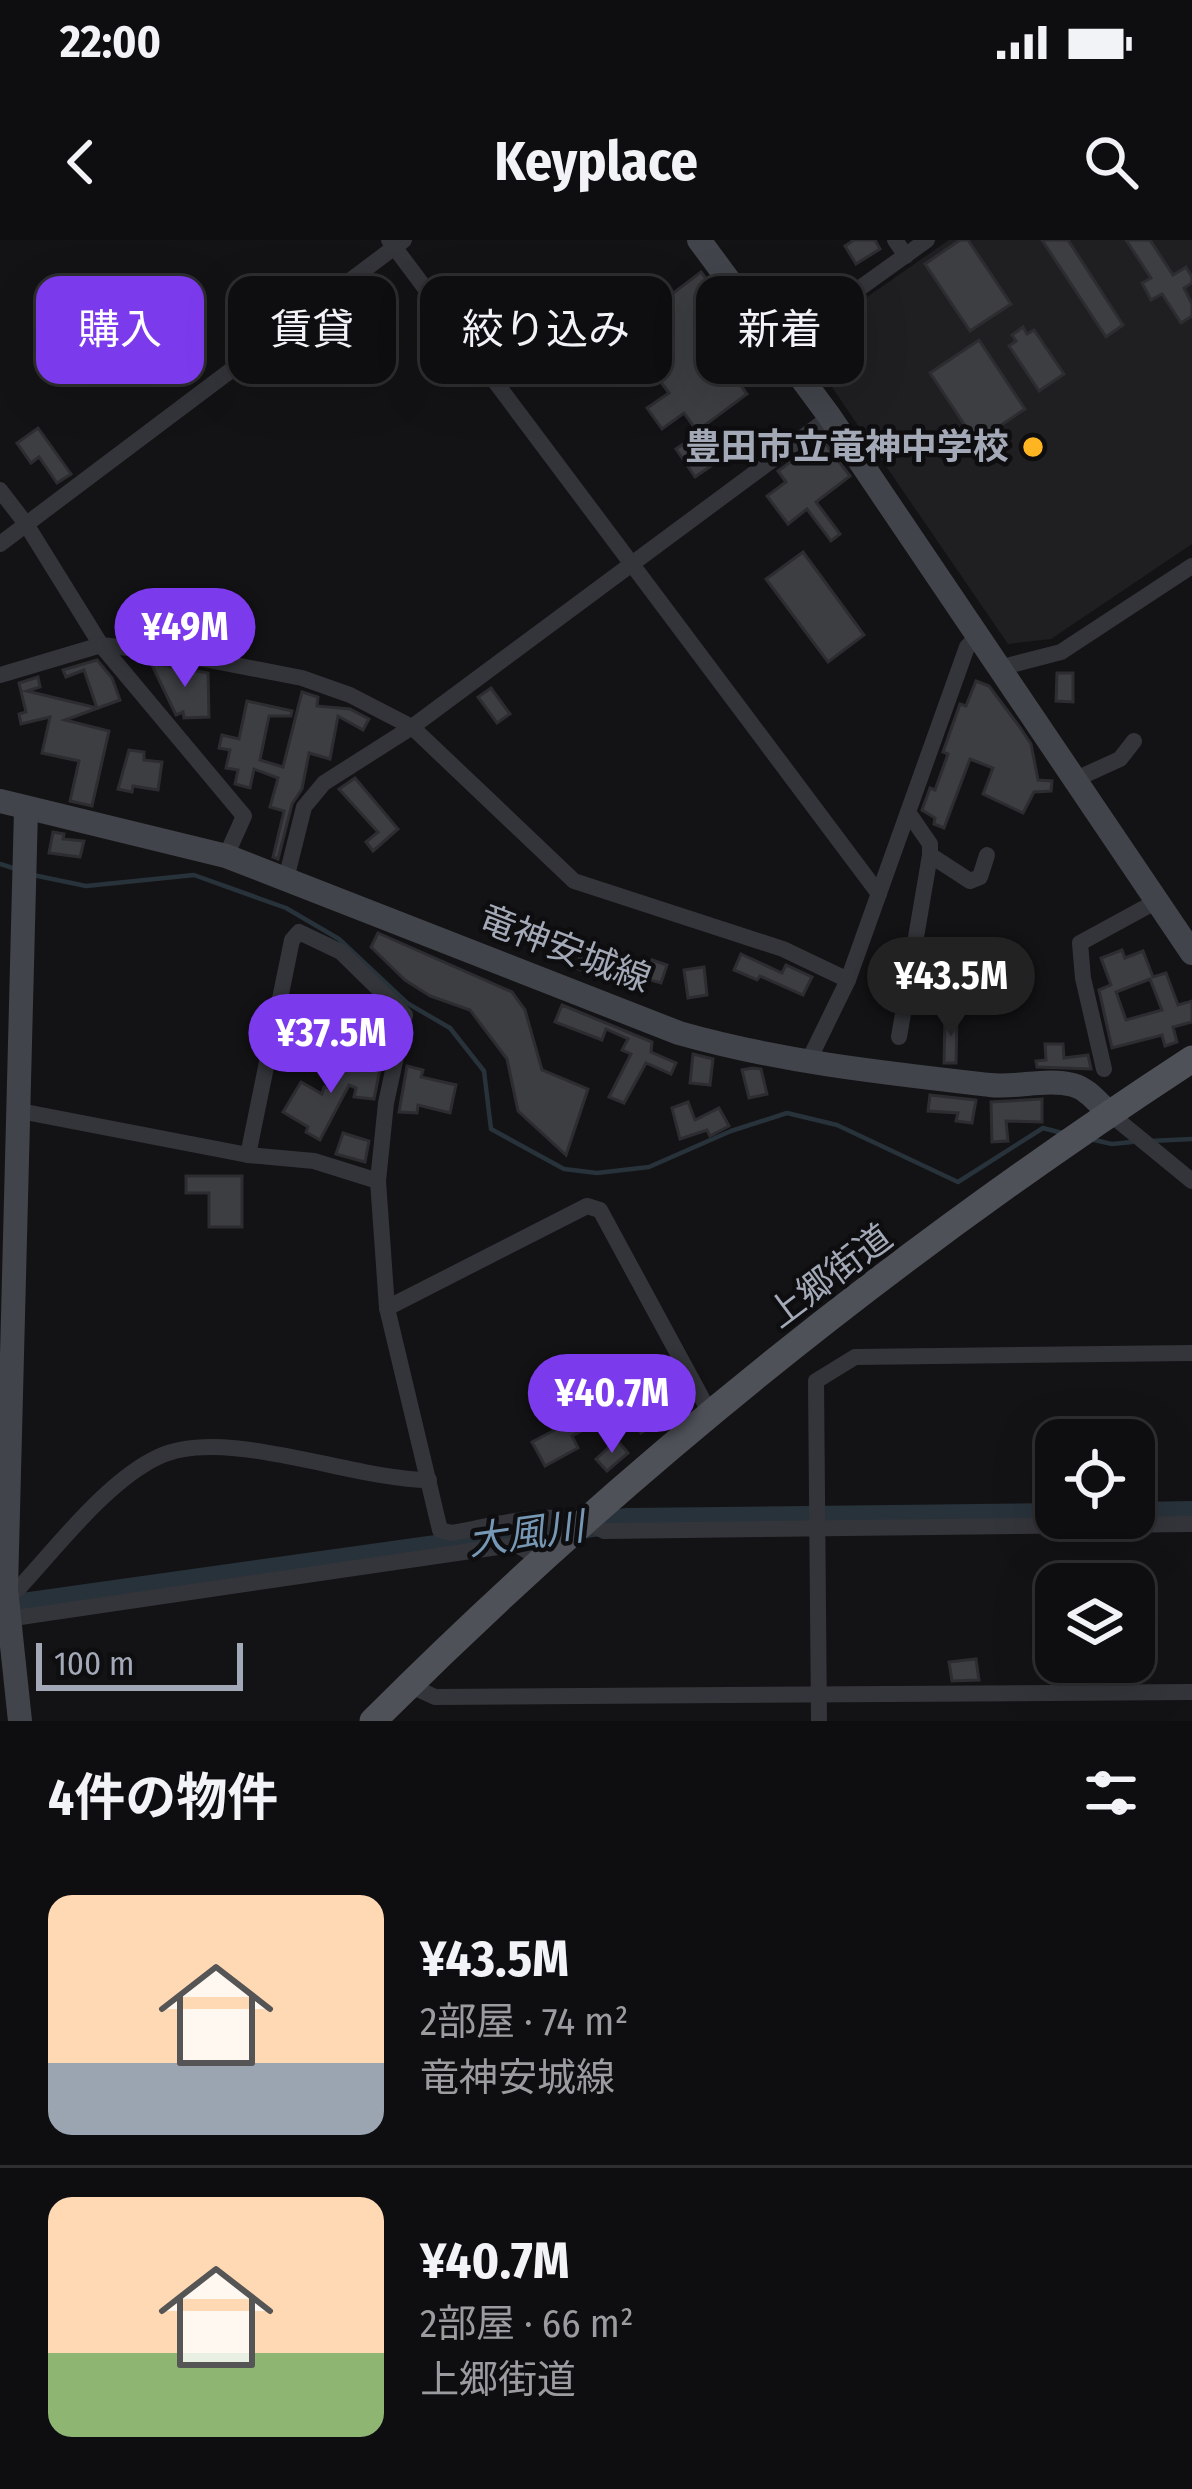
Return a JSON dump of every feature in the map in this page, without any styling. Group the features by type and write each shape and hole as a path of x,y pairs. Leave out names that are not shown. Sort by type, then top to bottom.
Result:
{"main road":[{"name":"上郷街道","path":"373,1721 542,1560 710,1413 1109,1114 1192,1059"}],"street":[{"path":"699,240 726,276"},
{"path":"864,277 900,248 927,240"},
{"path":"0,544 396,242 880,894"},
{"path":"806,384 1192,952"},
{"path":"286,879 304,807 324,783 412,727 830,417"},
{"path":"0,490 100,645 244,816 226,856"},
{"path":"999,668 1061,652 1190,572"},
{"path":"808,1062 848,980 967,647 978,636"},
{"path":"0,675 100,645 173,652 302,677 412,727 574,881 783,949 848,980"},
{"path":"1076,779 1120,759 1134,741"},
{"name":"竜神安城線","path":"0,801 226,856 680,1033 808,1062 1000,1086 1066,1083 1082,1088 1109,1114"},
{"path":"20,1721 3,1620 7,1589 6,1270 20,1111 9,1039 26,809"},
{"path":"899,1037 930,855 930,844 908,812"},
{"path":"930,855 970,880 980,877 986,855"},
{"path":"1104,1069 1080,943 1157,901"},
{"path":"248,1155 292,940 299,932 336,949 404,1010 386,1103 378,1181 387,1308 440,1530 451,1533 559,1516 586,1520 604,1531 1192,1524"},
{"path":"20,1111 248,1155 314,1161 378,1181"},
{"path":"1109,1114 1192,1181"},
{"path":"387,1308 587,1206 600,1210 710,1413"},
{"path":"819,1721 817,1381 855,1358 1192,1353"},
{"path":"7,1589 18,1589 126,1479 159,1456 174,1452 224,1445 368,1475 429,1480"},
{"path":"3,1620 505,1546 517,1546 542,1560"},
{"path":"410,1684 435,1697 1192,1692"}],"shaded area":[{"name":"豊田市立竜神中学校","path":"949,240 1192,240 1192,544 1051,639 1008,644 830,384 864,384 864,299"}],"building":[{"path":"854,240 875,240 880,249 856,264 845,246"},
{"path":"960,240 968,240 1011,304 970,331 925,264"},
{"path":"1042,240 1068,240 1123,325 1106,337"},
{"path":"1126,240 1150,240 1173,275 1186,267 1192,277 1184,288 1192,316 1181,323 1162,294 1151,300 1142,283 1151,278"},
{"path":"701,272 704,276 696,276 696,384 740,384 747,394 697,431 684,413 662,429 647,408 669,393 662,384 672,384 672,294"},
{"path":"1023,327 1027,334 1034,330 1064,374 1039,391 1009,346 1016,341 1012,335"},
{"path":"979,340 1025,409 976,442 930,373"},
{"path":"38,428 71,474 57,483 39,457 31,463 17,443"},
{"path":"692,438 711,466 695,477 676,449"},
{"path":"822,439 850,476 816,502 840,534 831,541 807,509 788,524 767,496 786,482 778,471"},
{"path":"803,552 864,635 828,662 766,579"},
{"path":"97,660 112,678 120,700 65,720 109,731 92,806 70,801 79,761 42,753 50,717 21,724 19,714 26,712 19,683 38,677 40,687 27,691 97,708 84,670 66,677 63,670"},
{"path":"151,663 208,673 209,717 176,715"},
{"path":"1057,673 1073,673 1073,702 1056,701"},
{"path":"976,681 989,686 1019,726 1031,744 1038,780 1052,781 1051,791 1034,792 1023,813 983,794 993,768 970,759 944,828 922,810 948,754 943,752 960,704 966,706"},
{"path":"491,688 510,714 497,723 478,697"},
{"path":"302,692 318,697 317,706 350,709 369,719 363,730 338,716 330,759 309,753 278,859 273,857 284,811 270,807 278,778 254,769 250,788 235,784 238,770 226,768 230,750 219,748 222,735 239,739 247,701 292,711 291,716 269,716 260,760 283,767"},
{"path":"129,750 144,752 144,760 162,762 158,790 118,789"},
{"path":"355,778 398,829 373,851 366,842 378,832 339,789"},
{"path":"53,832 64,834 63,839 84,841 80,857 49,853"},
{"path":"378,933 512,992 525,1010 542,1070 588,1089 566,1155 518,1111 507,1059 470,1010 430,996 405,980 371,947"},
{"path":"583,949 649,969 652,960 667,965 661,983 630,974 626,986 576,968"},
{"path":"1122,950 1125,958 1143,951 1153,977 1166,973 1178,1005 1192,1001 1192,1022 1173,1027 1177,1042 1165,1046 1162,1035 1112,1048 1099,990 1111,985 1101,958","holes":["1150,979 1162,1010 1126,1020 1116,992"]},
{"path":"741,954 782,973 786,965 812,977 803,995 734,970"},
{"path":"955,964 973,969 966,998 947,994"},
{"path":"704,967 707,995 688,998 684,970"},
{"path":"562,1005 652,1042 651,1052 676,1063 671,1074 646,1063 624,1103 609,1097 631,1054 622,1050 628,1039 606,1029 602,1040 555,1022"},
{"path":"945,1016 957,1016 956,1063 944,1063"},
{"path":"1045,1044 1063,1044 1064,1058 1088,1055 1091,1069 1037,1067 1036,1061 1046,1060"},
{"path":"693,1054 713,1059 710,1085 690,1083"},
{"path":"335,1060 380,1069 374,1099 354,1097 356,1088 349,1085 320,1140 283,1112 301,1082 322,1094 324,1087 329,1088"},
{"path":"407,1066 423,1070 421,1077 456,1085 450,1113 418,1105 417,1113 399,1112"},
{"path":"761,1069 767,1094 749,1098 742,1070"},
{"path":"930,1095 976,1100 972,1123 956,1121 958,1113 928,1111"},
{"path":"1042,1099 1042,1122 1006,1121 1008,1141 992,1142 991,1102"},
{"path":"688,1102 695,1120 719,1108 729,1126 710,1136 707,1130 680,1139 672,1108"},
{"path":"343,1133 369,1141 365,1162 336,1154"},
{"path":"186,1176 242,1176 242,1227 209,1227 209,1193 186,1193"},
{"path":"635,1387 655,1424 641,1433 633,1421 618,1433 601,1412"},
{"path":"596,1408 602,1420 572,1436 578,1448 545,1466 532,1442"},
{"path":"617,1440 628,1453 607,1471 596,1459"},
{"path":"976,1659 979,1680 952,1681 949,1662"}],"waterway":[{"path":"0,864 16,869"},
{"path":"33,875 86,886 194,875 286,908 339,939 407,1003 450,1028 484,1071 491,1129 564,1169 597,1173 649,1167 731,1131 787,1113 837,1125 958,1182 1043,1128 1062,1133"},
{"path":"1090,1139 1132,1142"},
{"path":"1150,1141 1192,1139"},
{"name":"大風川","path":"1155,1514 1192,1513"},
{"name":"大風川","path":"0,1608 628,1520 1035,1515"}],"place":[{"name":"豊田市立竜神中学校","path":"1033,447"}]}
